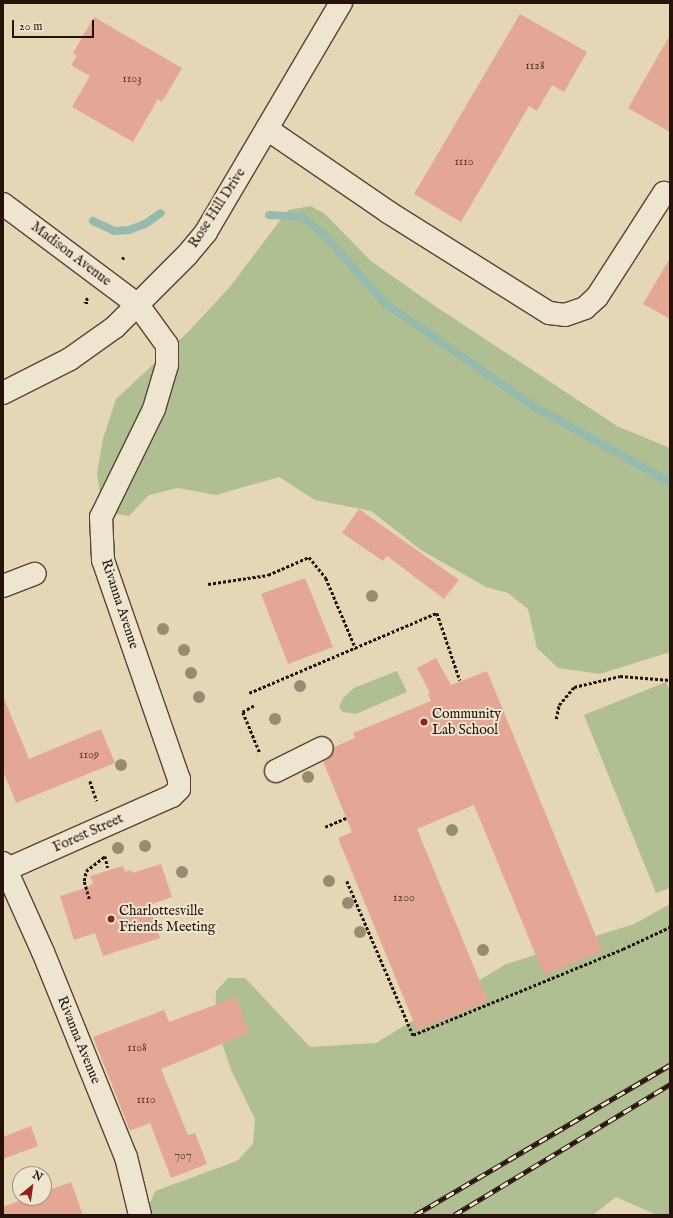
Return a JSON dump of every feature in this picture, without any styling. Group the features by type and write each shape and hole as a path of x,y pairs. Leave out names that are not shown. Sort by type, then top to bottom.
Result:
{"street":[{"name":"Rose Hill Drive","path":"3,393 70,359 115,327 138,305 206,232 267,129 332,6"},
{"path":"267,129 388,212 548,313 566,315 585,308 597,297 664,193"},
{"name":"Madison Avenue","path":"3,204 138,305"},
{"name":"Rivanna Avenue","path":"138,305 167,345 167,365 154,409 101,517 103,560 179,779 179,789 172,796"},
{"path":"3,586 35,574"},
{"path":"276,771 322,748"},
{"name":"Forest Street","path":"4,868 172,796"},
{"name":"Rivanna Avenue","path":"4,868 43,952 126,1157 140,1215"}],"path":[{"path":"122,259 125,256"},
{"path":"88,297 85,303 89,303"},
{"path":"208,584 268,575 309,557 326,578 356,649"},
{"path":"249,693 356,649 437,613 460,680"},
{"path":"556,719 559,705 574,687 620,676 670,680"},
{"path":"254,706 243,712 260,754"},
{"path":"90,782 98,804"},
{"path":"325,827 346,818"},
{"path":"89,899 84,881 86,872 105,856"},
{"path":"347,881 412,1035 623,949 670,927"}],"green space":[{"path":"311,206 325,214 371,261 429,302 617,426 670,448 670,652 600,674 558,668 537,648 528,609 508,593 486,587 421,550 371,511 315,500 279,477 216,495 178,488 149,495 129,516 111,513 101,503 97,473 103,439 116,399 187,333 229,288 288,210"},
{"path":"397,671 407,692 356,714 343,712 339,707 343,698 354,688"},
{"path":"666,682 670,691 670,888 656,893 584,715"},
{"path":"670,904 670,1215 657,1215 616,1197 593,1215 145,1215 155,1191 237,1161 253,1144 255,1119 231,1070 215,1023 216,991 228,978 245,978 310,1047 376,1043 506,964 634,924"}],"building":[{"path":"520,14 587,52 564,92 552,85 537,111 529,106 461,222 414,194"},
{"path":"94,17 182,68 165,97 161,102 158,99 133,142 72,107 90,76 71,65 77,56 73,53"},
{"path":"670,35 670,132 628,108"},
{"path":"670,258 670,319 643,304"},
{"path":"359,509 459,580 444,599 387,556 383,561 342,533"},
{"path":"305,578 333,647 288,664 261,594"},
{"path":"436,658 451,685 487,671 602,951 544,975 474,805 417,829 488,1001 417,1030 338,838 352,832 323,761 332,755 334,747 355,738 353,733 431,701 428,694 430,693 417,668"},
{"path":"3,696 29,759 101,729 115,763 16,803 3,771"},
{"name":"Charlottesville Friends Meeting","path":"161,864 172,897 149,905 160,938 103,956 95,933 74,940 60,896 88,887 93,883 90,876 123,866 125,872 131,870 132,873"},
{"path":"236,997 249,1033 161,1069 188,1135 195,1133 207,1164 171,1178 150,1123 130,1131 93,1037 164,1010 169,1022"},
{"path":"31,1126 38,1146 3,1159 3,1137"},
{"path":"71,1182 83,1215 3,1215 3,1207 12,1203 12,1206 52,1206 52,1189"}],"waterway":[{"path":"93,221 114,231 129,230 145,224 161,213"},
{"path":"269,215 302,217 324,235 386,304 535,407 670,482"}],"railway":[{"path":"415,1215 670,1065"},
{"path":"454,1215 670,1084"}],"place":[{"name":"Community Lab School","path":"424,722"},
{"name":"Charlottesville Friends Meeting","path":"111,919"}]}
